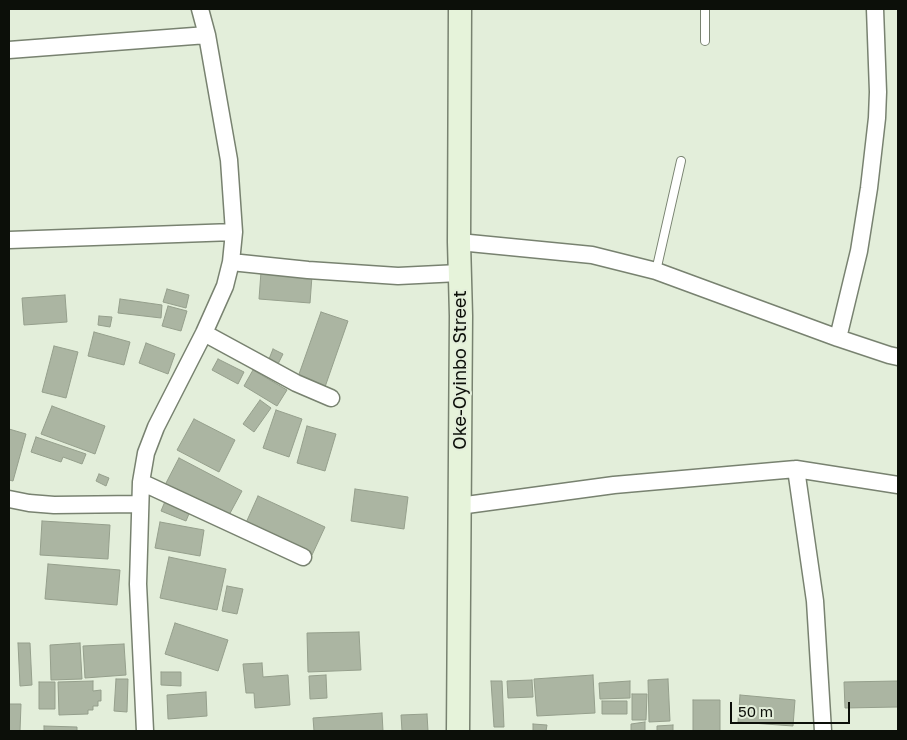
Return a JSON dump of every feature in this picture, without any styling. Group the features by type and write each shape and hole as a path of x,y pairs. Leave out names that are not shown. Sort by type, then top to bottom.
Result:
{"main road":[{"name":"Oke-Oyinbo Street","path":"458,731 461,316 459,274 460,9"}],"street":[{"path":"145,731 138,584 139,504 146,452 156,427 204,334 225,286 231,262 234,232 229,160 207,35 200,9"},
{"path":"838,338 859,251 870,180 878,92 875,9"},
{"path":"9,50 207,35"},
{"path":"9,240 234,232"},
{"path":"459,242 592,255 656,271 838,338 898,357"},
{"path":"231,262 308,270 398,276 459,274"},
{"path":"204,334 296,384 331,398"},
{"path":"796,469 815,601 823,731"},
{"path":"459,506 614,485 796,469 898,485"},
{"path":"141,482 303,557"},
{"path":"9,499 54,505 139,504"}],"lane":[{"path":"705,9 705,41"},
{"path":"656,271 681,161"}],"building":[{"path":"261,272 312,276 310,303 259,299"},
{"path":"167,289 189,295 186,308 163,302"},
{"path":"65,295 67,322 24,325 22,298"},
{"path":"120,299 162,305 161,318 118,313"},
{"path":"168,306 187,311 181,331 162,326"},
{"path":"321,312 348,321 325,387 298,377"},
{"path":"99,316 112,317 110,327 98,325"},
{"path":"94,332 130,342 124,365 88,356"},
{"path":"146,343 175,354 168,374 139,363"},
{"path":"54,346 78,352 66,398 42,392"},
{"path":"273,349 283,354 276,368 267,364"},
{"path":"218,359 244,372 238,384 212,370"},
{"path":"253,370 287,390 277,406 244,386"},
{"path":"260,400 271,408 254,432 243,424"},
{"path":"52,406 105,426 95,454 41,434"},
{"path":"276,410 302,419 289,457 263,448"},
{"path":"194,419 235,440 219,472 177,450"},
{"path":"307,426 336,434 325,471 297,463"},
{"path":"9,429 26,434 13,481 9,480"},
{"path":"36,437 86,454 82,464 63,457 61,462 31,452"},
{"path":"179,458 242,491 228,517 165,485"},
{"path":"99,474 109,478 106,486 96,481"},
{"path":"355,489 408,497 404,529 351,521"},
{"path":"258,496 325,527 312,555 245,525"},
{"path":"166,499 191,509 186,521 161,511"},
{"path":"42,521 110,525 108,559 40,555"},
{"path":"160,522 204,530 200,556 155,548"},
{"path":"169,557 226,569 217,610 160,598"},
{"path":"48,564 120,570 117,605 45,599"},
{"path":"227,586 243,589 237,614 222,611"},
{"path":"175,623 228,640 218,671 165,654"},
{"path":"359,632 361,670 308,672 307,633"},
{"path":"18,643 30,643 32,685 20,686"},
{"path":"80,643 82,679 51,680 50,645"},
{"path":"124,644 126,675 85,678 83,646"},
{"path":"262,663 263,677 288,675 290,705 255,708 254,693 246,693 243,664"},
{"path":"161,672 181,672 181,686 161,685"},
{"path":"326,675 327,698 310,699 309,676"},
{"path":"593,675 595,713 537,716 534,679"},
{"path":"116,679 128,679 127,712 114,711"},
{"path":"668,679 670,721 649,722 648,680"},
{"path":"532,680 533,697 508,698 507,681"},
{"path":"93,681 93,691 101,690 101,701 98,701 98,706 93,706 93,710 88,710 88,714 59,715 58,682"},
{"path":"491,681 502,681 504,727 494,727"},
{"path":"630,681 630,698 600,699 599,683"},
{"path":"898,681 898,707 845,708 844,682"},
{"path":"39,682 55,682 55,709 39,709"},
{"path":"206,692 207,716 168,719 167,695"},
{"path":"632,694 647,694 646,720 632,720"},
{"path":"740,695 795,700 793,726 738,722"},
{"path":"693,700 720,700 720,731 693,731"},
{"path":"602,701 627,701 627,714 602,714"},
{"path":"9,704 21,704 20,731 9,731"},
{"path":"382,713 383,731 314,731 313,718"},
{"path":"427,714 428,731 402,731 401,715"},
{"path":"645,722 645,731 631,731 631,724"},
{"path":"533,724 547,725 546,731 533,731"},
{"path":"673,725 673,731 657,731 657,726"},
{"path":"44,726 77,727 77,731 44,731"}]}
